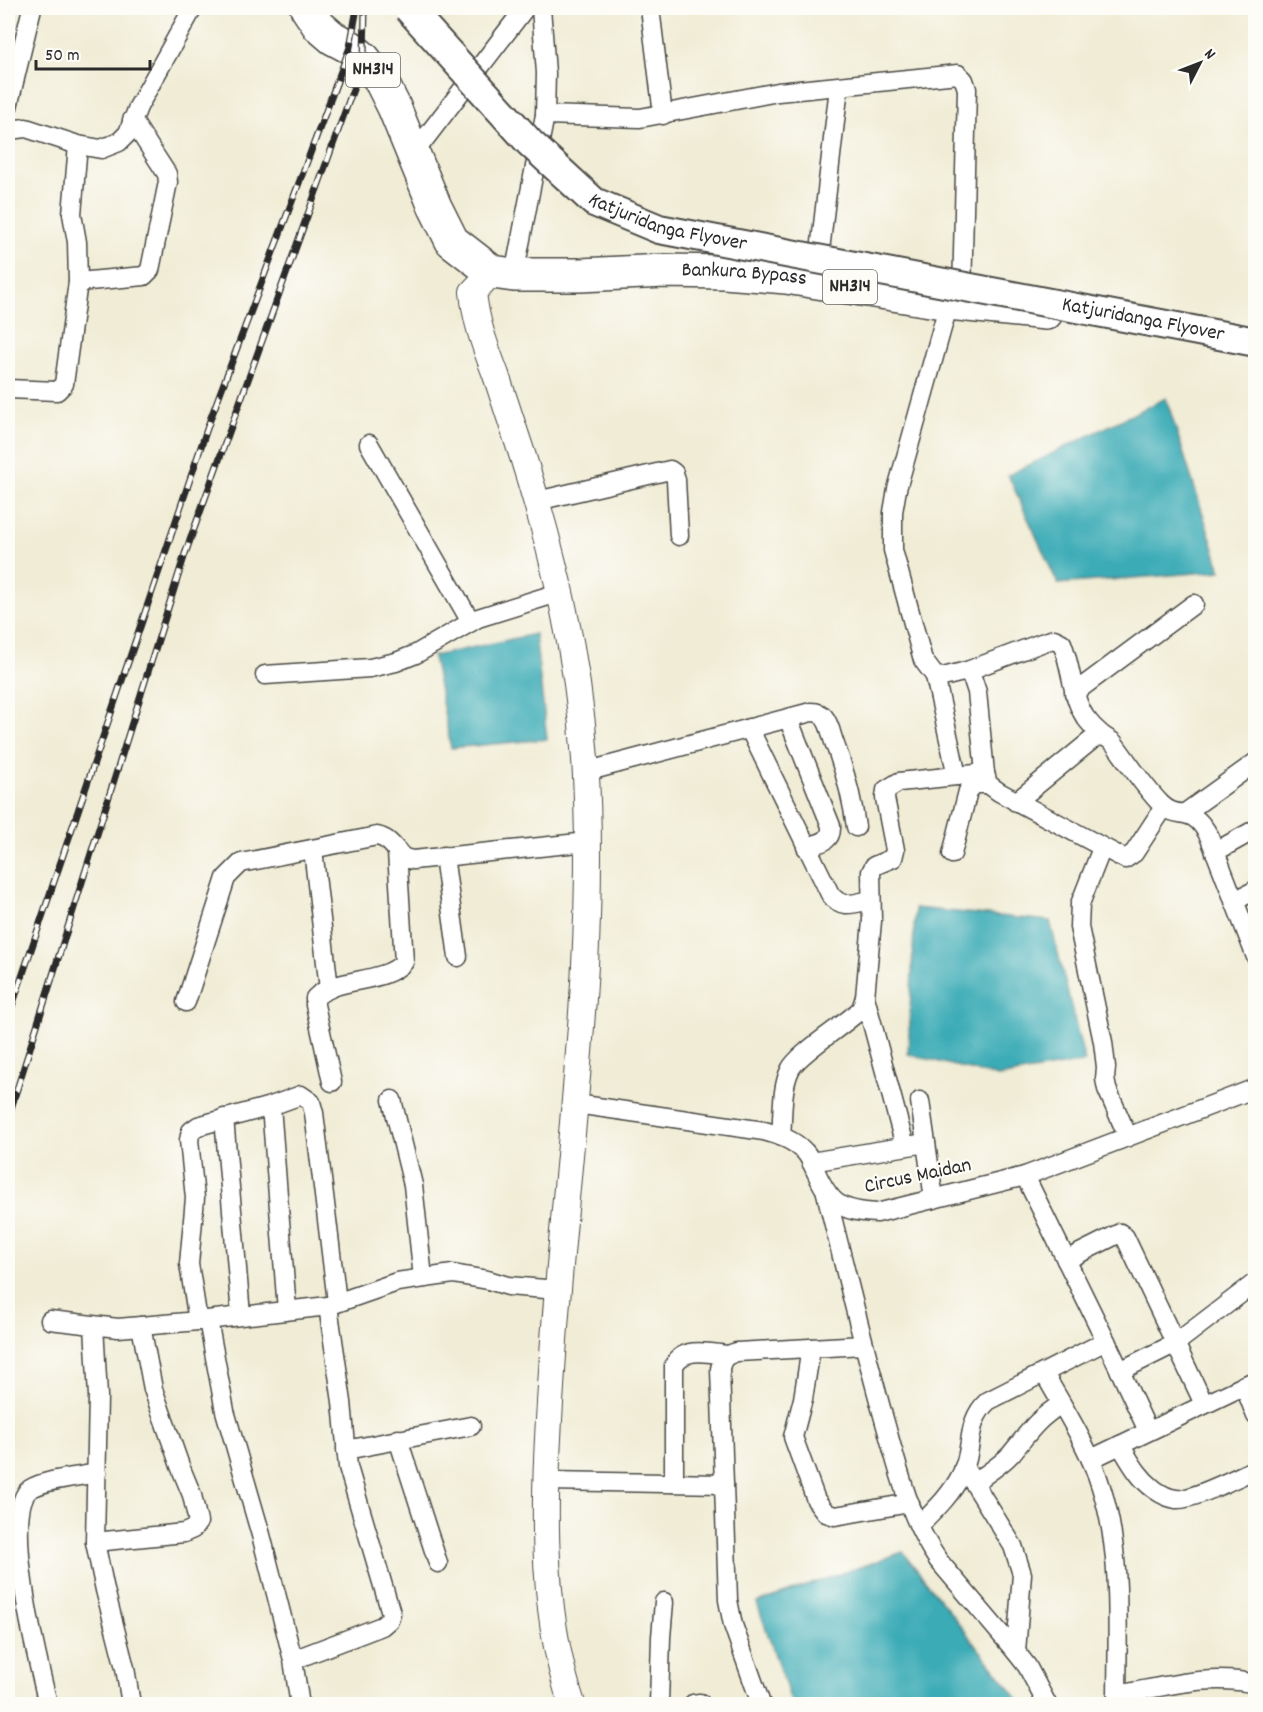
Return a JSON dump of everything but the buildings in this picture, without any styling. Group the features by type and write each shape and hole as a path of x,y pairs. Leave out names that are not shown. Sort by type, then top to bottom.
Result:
{"highway":[{"name":"NH314","path":"307,8 319,26 364,59 380,79 452,242 503,274"},
{"name":"Bankura Bypass","path":"503,274 724,272 786,277 955,304 1090,318 1213,343 1256,344"}],"main road":[{"name":"Katjuridanga Flyover","path":"408,8 530,143 594,202 659,229 1256,344"}],"street":[{"path":"8,106 32,8"},
{"path":"8,130 26,128 78,145 101,148 110,147 124,139 146,90 193,8"},
{"path":"414,153 525,8"},
{"path":"541,8 546,73 545,115 503,274 474,292 475,318 512,421 537,501 561,592 577,682 585,772 588,842 585,969 548,1440 549,1582 554,1630 564,1681 572,1704"},
{"path":"650,8 663,115"},
{"path":"545,115 640,118 778,92 950,74 958,74 964,80 967,88 955,304 897,489 893,512 893,550 897,569 922,660 935,676 957,776"},
{"path":"816,282 839,87"},
{"path":"78,282 144,276 150,270 168,182 167,174 132,120"},
{"path":"8,389 57,391 64,384 78,282 77,242 72,214 78,145"},
{"path":"369,444 471,622"},
{"path":"537,501 670,470 674,473 676,480 679,536"},
{"path":"265,675 370,668 396,662 416,654 471,622 561,592"},
{"path":"1074,693 1194,604"},
{"path":"935,676 943,677 967,671 1054,639 1062,643 1067,655 1074,693 1087,719 1102,735 1113,742 1164,807 1192,815 1201,822 1256,957"},
{"path":"967,671 977,692 986,779"},
{"path":"585,772 811,712 818,713 824,717 846,773 856,827"},
{"path":"788,718 831,826 832,833 828,840 807,847"},
{"path":"749,728 835,902 842,905 871,900"},
{"path":"1017,802 1081,747 1102,735"},
{"path":"1185,813 1256,762"},
{"path":"781,1136 786,1083 790,1069 798,1059 850,1020 861,1009 865,997 872,921 871,872 874,866 893,858 895,850 885,798 886,790 899,782 957,776 986,779 1017,802 1125,859 1130,857 1164,807"},
{"path":"952,854 968,791 975,784 986,779"},
{"path":"1215,852 1256,829"},
{"path":"186,1002 226,878 242,863 377,836 392,842 397,852 404,858 413,860 588,842"},
{"path":"1102,848 1080,904 1079,927 1103,1042 1107,1089 1128,1137"},
{"path":"313,849 329,989"},
{"path":"332,1082 315,998 329,989 375,976 400,966 404,962 397,852"},
{"path":"444,856 458,957"},
{"path":"1234,901 1256,890"},
{"path":"865,997 905,1146"},
{"name":"Circus Maidan","path":"825,1193 838,1204 857,1212 877,1213 1025,1176 1128,1137 1253,1094"},
{"path":"293,1660 382,1626 389,1620 391,1612 348,1467 311,1102 301,1095 271,1106 198,1126 191,1131 189,1140 195,1198 189,1264 225,1411 261,1535 293,1660 298,1704"},
{"path":"392,1100 413,1185 423,1278"},
{"path":"920,1101 934,1199"},
{"path":"576,1104 764,1131 795,1143 806,1153 825,1193 864,1345 909,1503 919,1527 938,1560 1027,1666 1047,1704"},
{"path":"271,1106 287,1310"},
{"path":"224,1119 241,1316"},
{"path":"811,1162 926,1143"},
{"path":"1025,1176 1148,1431"},
{"path":"1066,1260 1119,1233 1125,1238 1204,1404"},
{"path":"50,1320 118,1328 241,1316 332,1304 398,1282 453,1274 508,1286 558,1290"},
{"path":"1120,1371 1176,1343 1256,1282"},
{"path":"94,1326 98,1396 95,1542 125,1668 131,1704"},
{"path":"95,1542 184,1533 193,1529 198,1522 192,1495 153,1389 141,1326"},
{"path":"1016,1652 1022,1574 1013,1546 969,1475 973,1422 978,1410 988,1401 1106,1341"},
{"path":"674,1483 674,1365 678,1357 686,1353 728,1354 864,1345"},
{"path":"811,1348 803,1399 793,1437 816,1500 826,1513 835,1515 909,1503"},
{"path":"728,1354 722,1360 720,1369 728,1600 733,1625 761,1704"},
{"path":"1044,1373 1090,1459 1109,1513 1116,1592 1117,1700 1199,1680 1238,1680 1256,1684"},
{"path":"1090,1459 1250,1382 1256,1416"},
{"path":"919,1527 952,1490 969,1475 1001,1463 1036,1422 1061,1404"},
{"path":"346,1450 471,1426"},
{"path":"398,1439 438,1563"},
{"path":"1120,1445 1149,1485 1161,1494 1177,1499 1189,1498 1256,1469"},
{"path":"48,1704 18,1574 15,1534 19,1502 30,1489 43,1484 97,1473"},
{"path":"548,1480 724,1484"},
{"path":"660,1704 664,1602"}],"water":[{"path":"1166,398 1221,571 1058,584 1008,475"},
{"path":"535,634 547,739 451,748 433,656"},
{"path":"915,908 1050,921 1085,1062 998,1077 908,1054"},
{"path":"903,1552 1022,1704 792,1704 757,1603"}],"railway":[{"path":"8,1018 210,420 350,47 357,8"},
{"path":"8,1118 185,554 364,59 365,8"}]}
